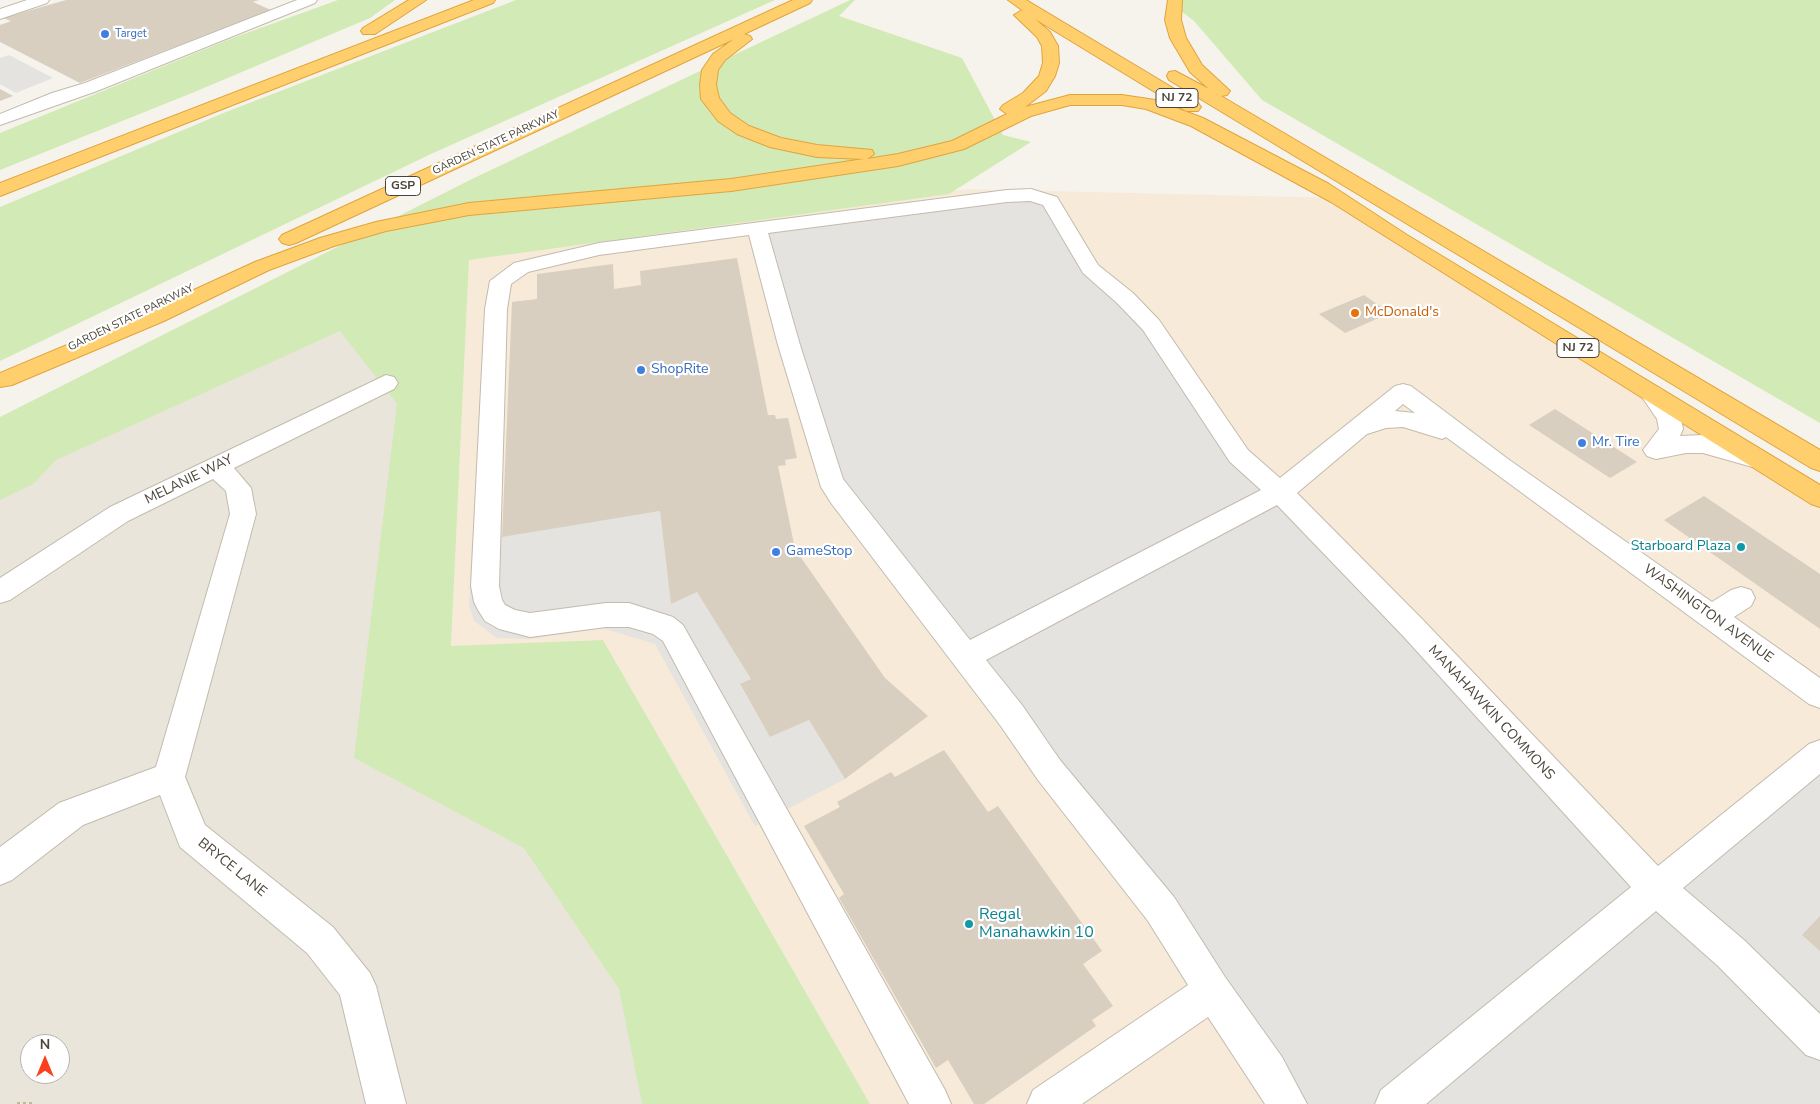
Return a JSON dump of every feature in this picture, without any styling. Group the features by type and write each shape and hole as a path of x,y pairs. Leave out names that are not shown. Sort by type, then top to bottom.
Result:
{"highway":[{"path":"150,131 238,88 351,40 395,17 419,0"},
{"path":"0,190 488,0"},
{"path":"806,0 734,45 719,57 710,70 708,78 710,99 733,124 764,139 810,150 863,154 908,149 948,138 1021,103 1040,87 1050,70 1050,46 1040,30 1006,0"},
{"name":"GARDEN STATE PARKWAY","path":"2,380 310,229 806,0"},
{"name":"NJ 72","path":"1015,0 1266,152 1820,498"},
{"path":"1175,0 1172,14 1174,26 1185,52 1203,76 1232,100 1254,124"},
{"name":"NJ 72","path":"1164,70 1820,462"},
{"path":"2,380 156,316 262,266 327,242 383,226 469,209 763,181 915,157 958,146 1034,109 1070,100 1122,100 1149,104 1174,112 1197,122 1337,198"}],"street":[{"path":"0,14 38,0"},
{"path":"0,120 58,97 91,87 310,0"},
{"name":"MANAHAWKIN COMMONS","path":"931,1104 673,633 663,625 629,615 606,615 530,626 508,622 495,613 488,602 485,586 496,329 501,281 521,267 599,249 1007,196 1031,195 1050,201 1090,269 1125,298 1151,325 1239,456 1280,492 1413,628 1594,824 1656,888 1732,953 1820,1041"},
{"path":"757,228 788,345 830,480 1011,715 1049,770 1161,909 1212,990 1268,1071 1287,1104"},
{"name":"MELANIE WAY","path":"0,592 119,514 386,383"},
{"name":"WASHINGTON AVENUE","path":"1358,429 1403,392 1499,465 1820,695"},
{"path":"1652,394 1669,418 1671,429 1667,438 1656,450 1686,444 1703,444 1724,448 1760,460"},
{"name":"WASHINGTON AVENUE","path":"1358,429 1384,420 1417,421 1447,432 1499,465"},
{"path":"965,656 1280,492 1358,429"},
{"path":"0,868 71,814 169,777 243,514 238,488 217,467"},
{"path":"1712,617 1741,598"},
{"path":"1395,1104 1820,754"},
{"name":"BRYCE LANE","path":"169,777 192,836 320,940 357,986 386,1104"},
{"path":"1047,1104 1176,1017 1212,990"}],"path":[{"path":"17,1104 35,1104"}],"shaded area":[{"path":"9,55 53,78 16,93 0,84 0,58"},
{"path":"967,189 1337,198 1820,497 1820,1104 870,1104 603,640 451,647 469,260"},
{"path":"1007,196 1050,201 1074,242 1125,298 1225,437 1656,887 1820,754 1820,1104 1287,1104 841,496 757,228"},
{"path":"343,315 421,389 382,735 570,845 673,1104 0,1104 0,461"},
{"path":"660,511 671,604 697,592 751,679 740,685 770,737 809,720 845,779 755,826 655,644 602,628 530,639 497,638 474,621 469,605 472,541"}],"green space":[{"path":"338,0 395,0 370,18 192,93 0,170 0,133 230,39"},
{"path":"516,0 775,0 431,154 0,361 0,207 226,112"},
{"path":"850,0 855,0 839,16 962,58 1003,135 1031,142 949,194 469,260 451,646 603,640 870,1104 642,1104 619,989 524,848 354,758 397,404 340,331 56,460 33,484 0,500 0,417 474,178"},
{"path":"1167,0 1820,0 1820,423 1262,100 1194,21"}],"building":[{"name":"Target","path":"66,0 259,0 253,2 271,10 80,83 0,42 0,25 11,21 3,18"},
{"path":"0,89 13,96 0,101"},
{"path":"737,258 768,415 775,415 776,419 788,418 797,458 785,460 786,465 778,466 795,549 885,678 928,716 845,779 809,720 770,737 740,684 751,679 697,592 671,604 660,511 502,537 512,302 537,299 537,274 613,264 614,289 641,285 640,271"},
{"name":"McDonald's","path":"1364,295 1390,313 1345,333 1319,314"},
{"name":"Mr. Tire","path":"1555,409 1637,462 1610,478 1529,425"},
{"name":"Starboard Plaza","path":"1704,496 1820,574 1820,629 1664,520"},
{"name":"Regal Manahawkin 10","path":"944,750 988,812 998,806 1102,951 1083,964 1113,1006 1092,1020 1096,1026 984,1104 974,1104 948,1060 936,1068 839,898 844,894 804,826 840,807 837,802 891,772 895,777"},
{"path":"1820,916 1820,951 1802,935"}],"place":[{"name":"Target","path":"105,34"},
{"name":"McDonald's","path":"1355,313"},
{"name":"ShopRite","path":"641,370"},
{"name":"Mr. Tire","path":"1582,443"},
{"name":"Starboard Plaza","path":"1741,547"},
{"name":"GameStop","path":"776,552"},
{"name":"Regal Manahawkin 10","path":"969,924"}]}
